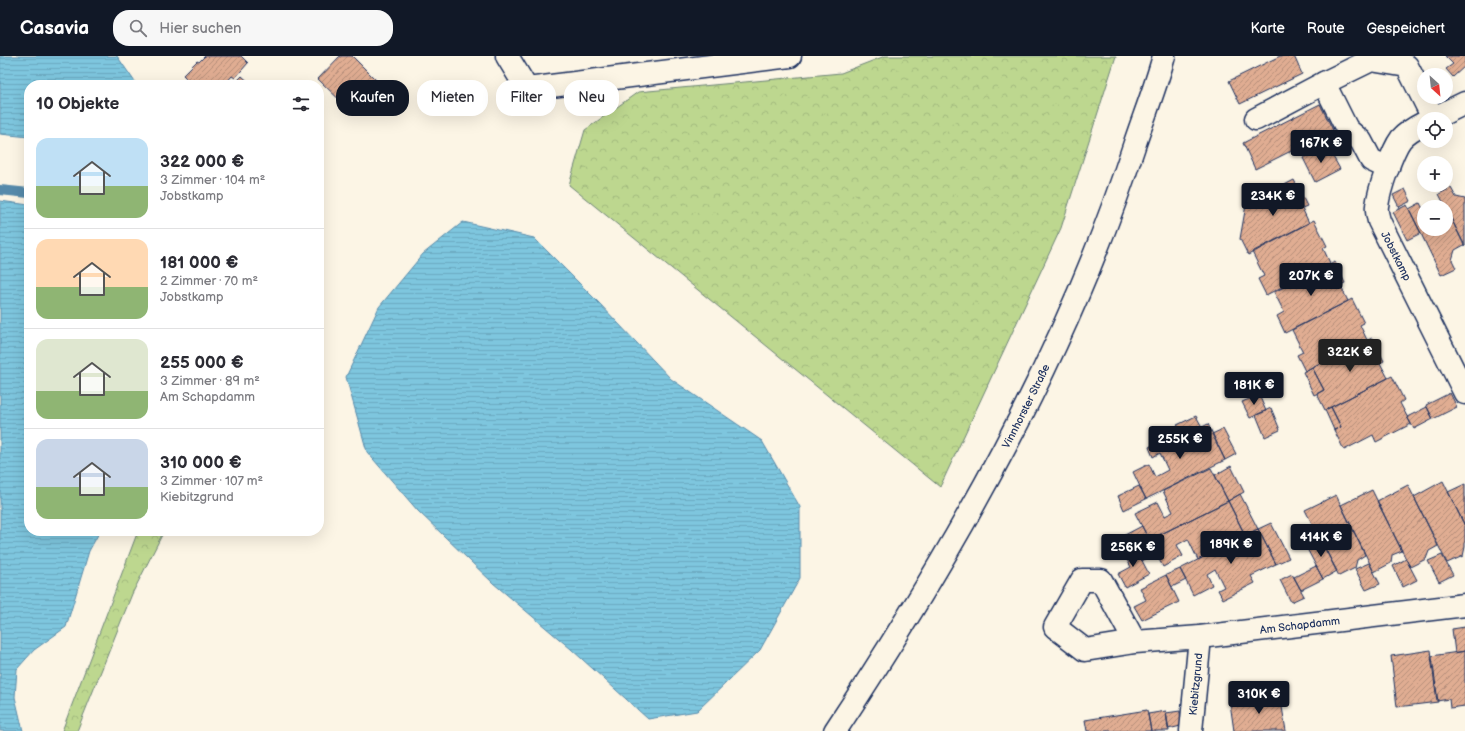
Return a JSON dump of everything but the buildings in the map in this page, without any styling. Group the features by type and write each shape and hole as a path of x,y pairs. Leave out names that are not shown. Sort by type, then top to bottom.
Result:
{"street":[{"path":"507,56 527,88 790,56"},
{"name":"Vinnhorster Straße","path":"835,731 861,692 968,517 1035,388 1087,274 1117,196 1164,56"},
{"path":"1256,118 1371,60 1407,66 1427,112"},
{"path":"1324,84 1347,129 1361,141 1371,160 1388,168"},
{"name":"Jobstkamp","path":"1446,112 1465,103"},
{"name":"Jobstkamp","path":"1417,126 1402,138 1395,150 1377,206 1379,221 1465,393"},
{"name":"Am Schapdamm","path":"1135,642 1200,637 1465,605"},
{"name":"Kiebitzgrund","path":"1191,731 1200,637"}],"green space":[{"path":"885,56 1116,56 1061,228 940,487 569,185 585,130 605,116 619,116 619,106 638,92 841,73"},
{"path":"136,536 161,536 132,594 77,731 62,731"}],"water":[{"path":"0,56 117,56 134,80 24,80 24,136 0,134"},
{"path":"0,201 24,204 24,536 97,536 89,551 66,627 34,650 17,669 15,697 23,731 0,731"},
{"path":"463,222 534,238 599,303 671,379 762,441 800,507 800,578 760,650 697,711 648,719 571,649 493,583 418,511 367,452 346,377 379,307 423,254"}],"waterway":[{"path":"0,190 24,192"}]}
